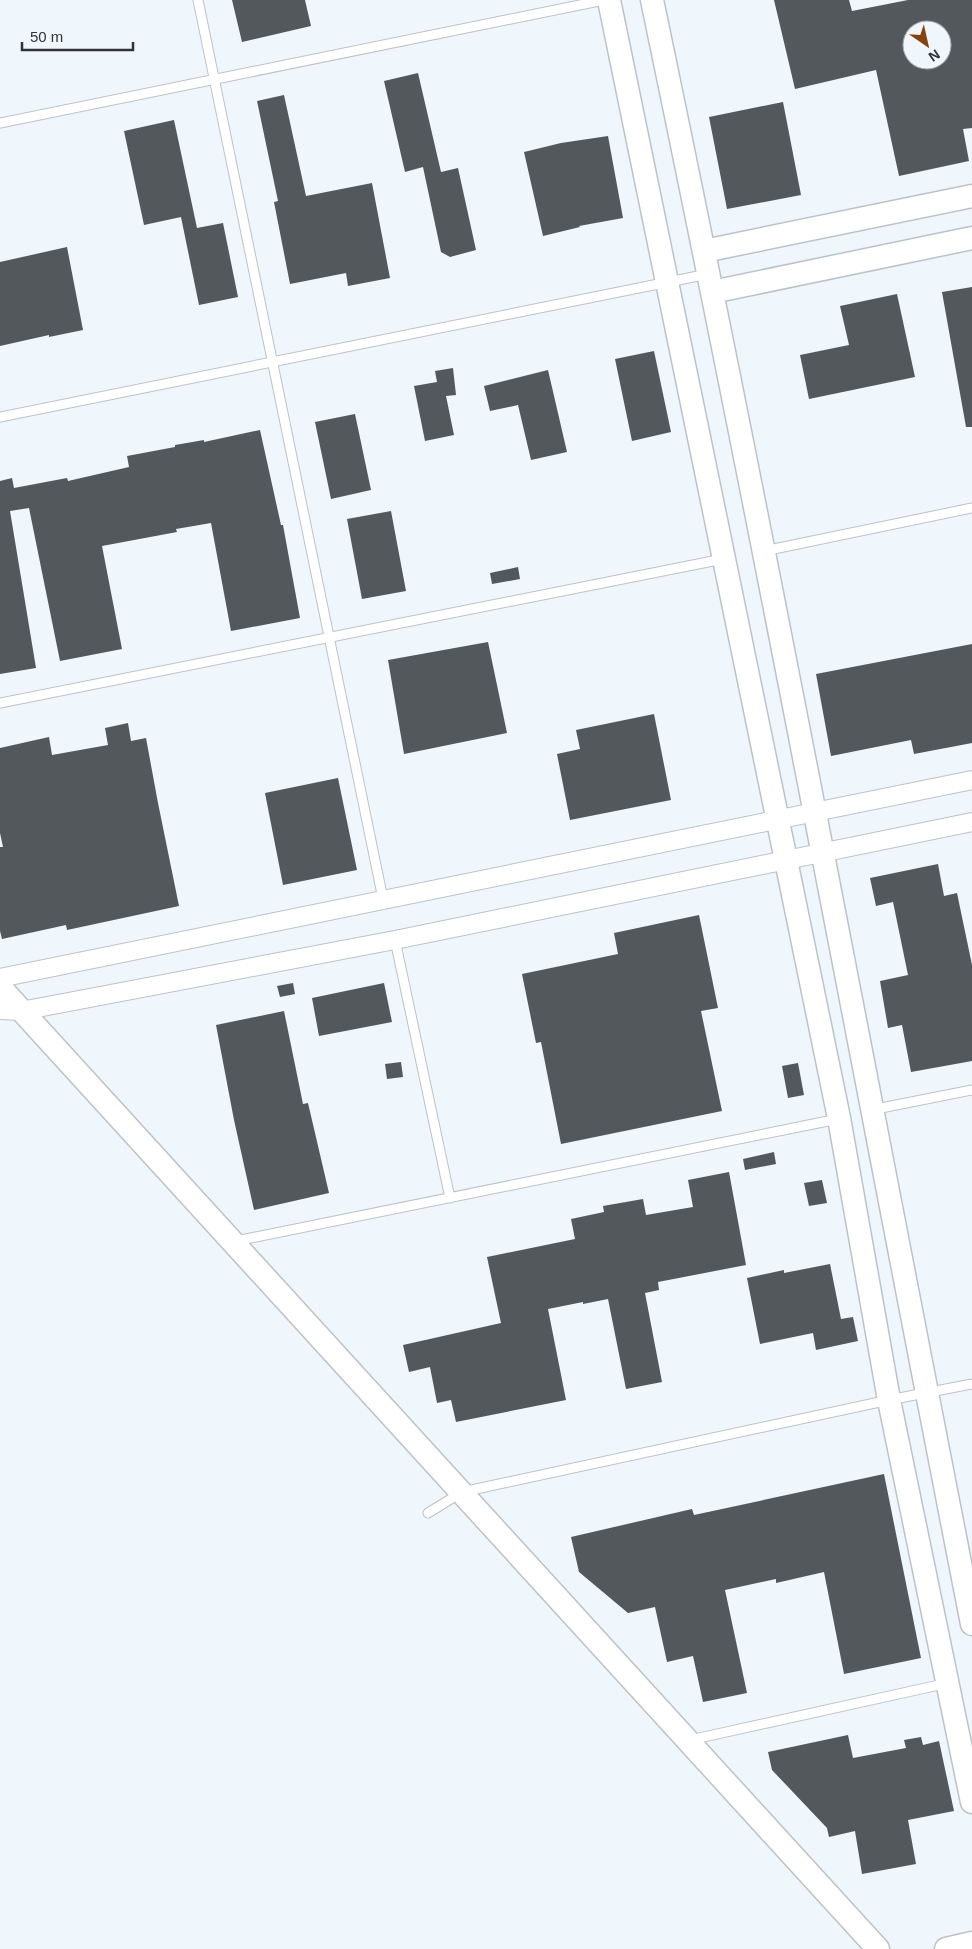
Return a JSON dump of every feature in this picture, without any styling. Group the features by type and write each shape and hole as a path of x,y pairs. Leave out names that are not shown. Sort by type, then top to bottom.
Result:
{"street":[{"path":"609,0 839,1118 889,1400 972,1802"},
{"path":"652,0 711,283 816,812 871,1110 972,1624"},
{"path":"704,251 972,196"},
{"path":"711,283 972,238"},
{"path":"0,978 972,780"},
{"path":"10,1010 395,940 972,822"},
{"path":"0,987 10,1010 233,1242 878,1949"},
{"path":"946,1949 972,1943"}],"lane":[{"path":"198,0 382,900"},
{"path":"0,122 604,0"},
{"path":"0,417 667,282 711,283"},
{"path":"764,551 972,508"},
{"path":"0,704 724,559"},
{"path":"395,940 450,1198"},
{"path":"871,1110 972,1090"},
{"path":"233,1242 839,1118"},
{"path":"428,1513 462,1492 889,1400 972,1384"},
{"path":"689,1740 948,1683"}],"building":[{"path":"232,0 305,0 311,26 242,42"},
{"path":"774,0 849,0 852,11 908,0 972,0 972,128 963,129 969,161 899,176 876,70 795,89"},
{"path":"418,73 441,172 458,168 476,250 450,257 441,252 423,167 405,172 384,81"},
{"path":"284,95 306,196 372,183 390,278 348,286 346,273 290,284 274,202 278,201 257,101"},
{"path":"783,102 801,195 727,209 709,117"},
{"path":"174,120 197,228 223,223 238,297 199,305 181,217 144,225 124,131"},
{"path":"608,136 623,218 579,226 543,236 524,152 561,143"},
{"path":"67,247 83,330 49,337 49,335 0,346 0,262"},
{"path":"972,287 972,427 966,427 942,292"},
{"path":"897,294 915,377 809,399 800,355 849,345 840,306"},
{"path":"654,351 671,432 632,441 615,359"},
{"path":"453,368 456,395 446,396 454,435 425,441 414,386 437,382 435,371"},
{"path":"548,370 567,452 531,460 518,405 490,411 484,386"},
{"path":"355,414 371,490 331,499 315,422"},
{"path":"260,430 281,525 283,525 300,618 231,631 211,523 176,529 177,532 102,546 122,649 60,661 29,508 10,511 36,668 0,674 0,481 12,478 14,488 67,478 68,481 129,467 127,456 175,447 175,445 204,440 204,442"},
{"path":"391,511 406,591 362,599 347,519"},
{"path":"518,567 520,579 492,584 490,573"},
{"path":"488,642 507,733 404,754 388,660"},
{"path":"972,644 972,743 914,754 911,740 831,756 816,674"},
{"path":"654,714 671,800 570,820 557,754 580,749 576,730"},
{"path":"128,723 131,741 146,738 179,906 67,930 66,925 2,939 0,931 0,847 3,847 0,833 0,748 49,737 52,755 108,745 105,728"},
{"path":"338,778 357,870 283,885 265,793"},
{"path":"938,864 944,896 957,893 972,965 972,1061 911,1072 902,1025 888,1028 880,981 908,975 893,902 876,906 870,878"},
{"path":"699,915 718,1008 701,1011 722,1111 561,1144 541,1042 536,1043 522,974 618,954 614,933"},
{"path":"293,983 295,994 280,997 277,986"},
{"path":"384,983 392,1022 319,1036 312,998"},
{"path":"284,1011 303,1104 308,1103 329,1193 254,1210 216,1025"},
{"path":"401,1062 403,1077 387,1079 385,1064"},
{"path":"798,1063 804,1095 788,1098 782,1066"},
{"path":"774,1152 776,1164 745,1170 743,1159"},
{"path":"729,1172 746,1265 658,1282 659,1290 645,1293 662,1382 626,1389 608,1299 548,1309 566,1400 456,1422 451,1400 437,1403 430,1367 409,1372 403,1345 501,1323 487,1257 575,1239 571,1219 604,1212 603,1206 643,1199 646,1215 693,1207 688,1180"},
{"path":"822,1180 827,1203 809,1206 804,1183"},
{"path":"830,1264 841,1319 853,1317 858,1341 816,1350 813,1333 760,1344 747,1278 784,1270 784,1273"},
{"path":"884,1474 921,1658 844,1674 824,1572 776,1583 776,1579 725,1590 747,1693 703,1702 693,1656 667,1662 655,1607 628,1613 579,1572 571,1537 692,1509 694,1515"},
{"path":"848,1735 853,1758 906,1748 904,1740 921,1737 923,1745 939,1741 954,1811 908,1820 916,1864 862,1874 855,1831 829,1837 827,1828 772,1770 768,1752"}]}
